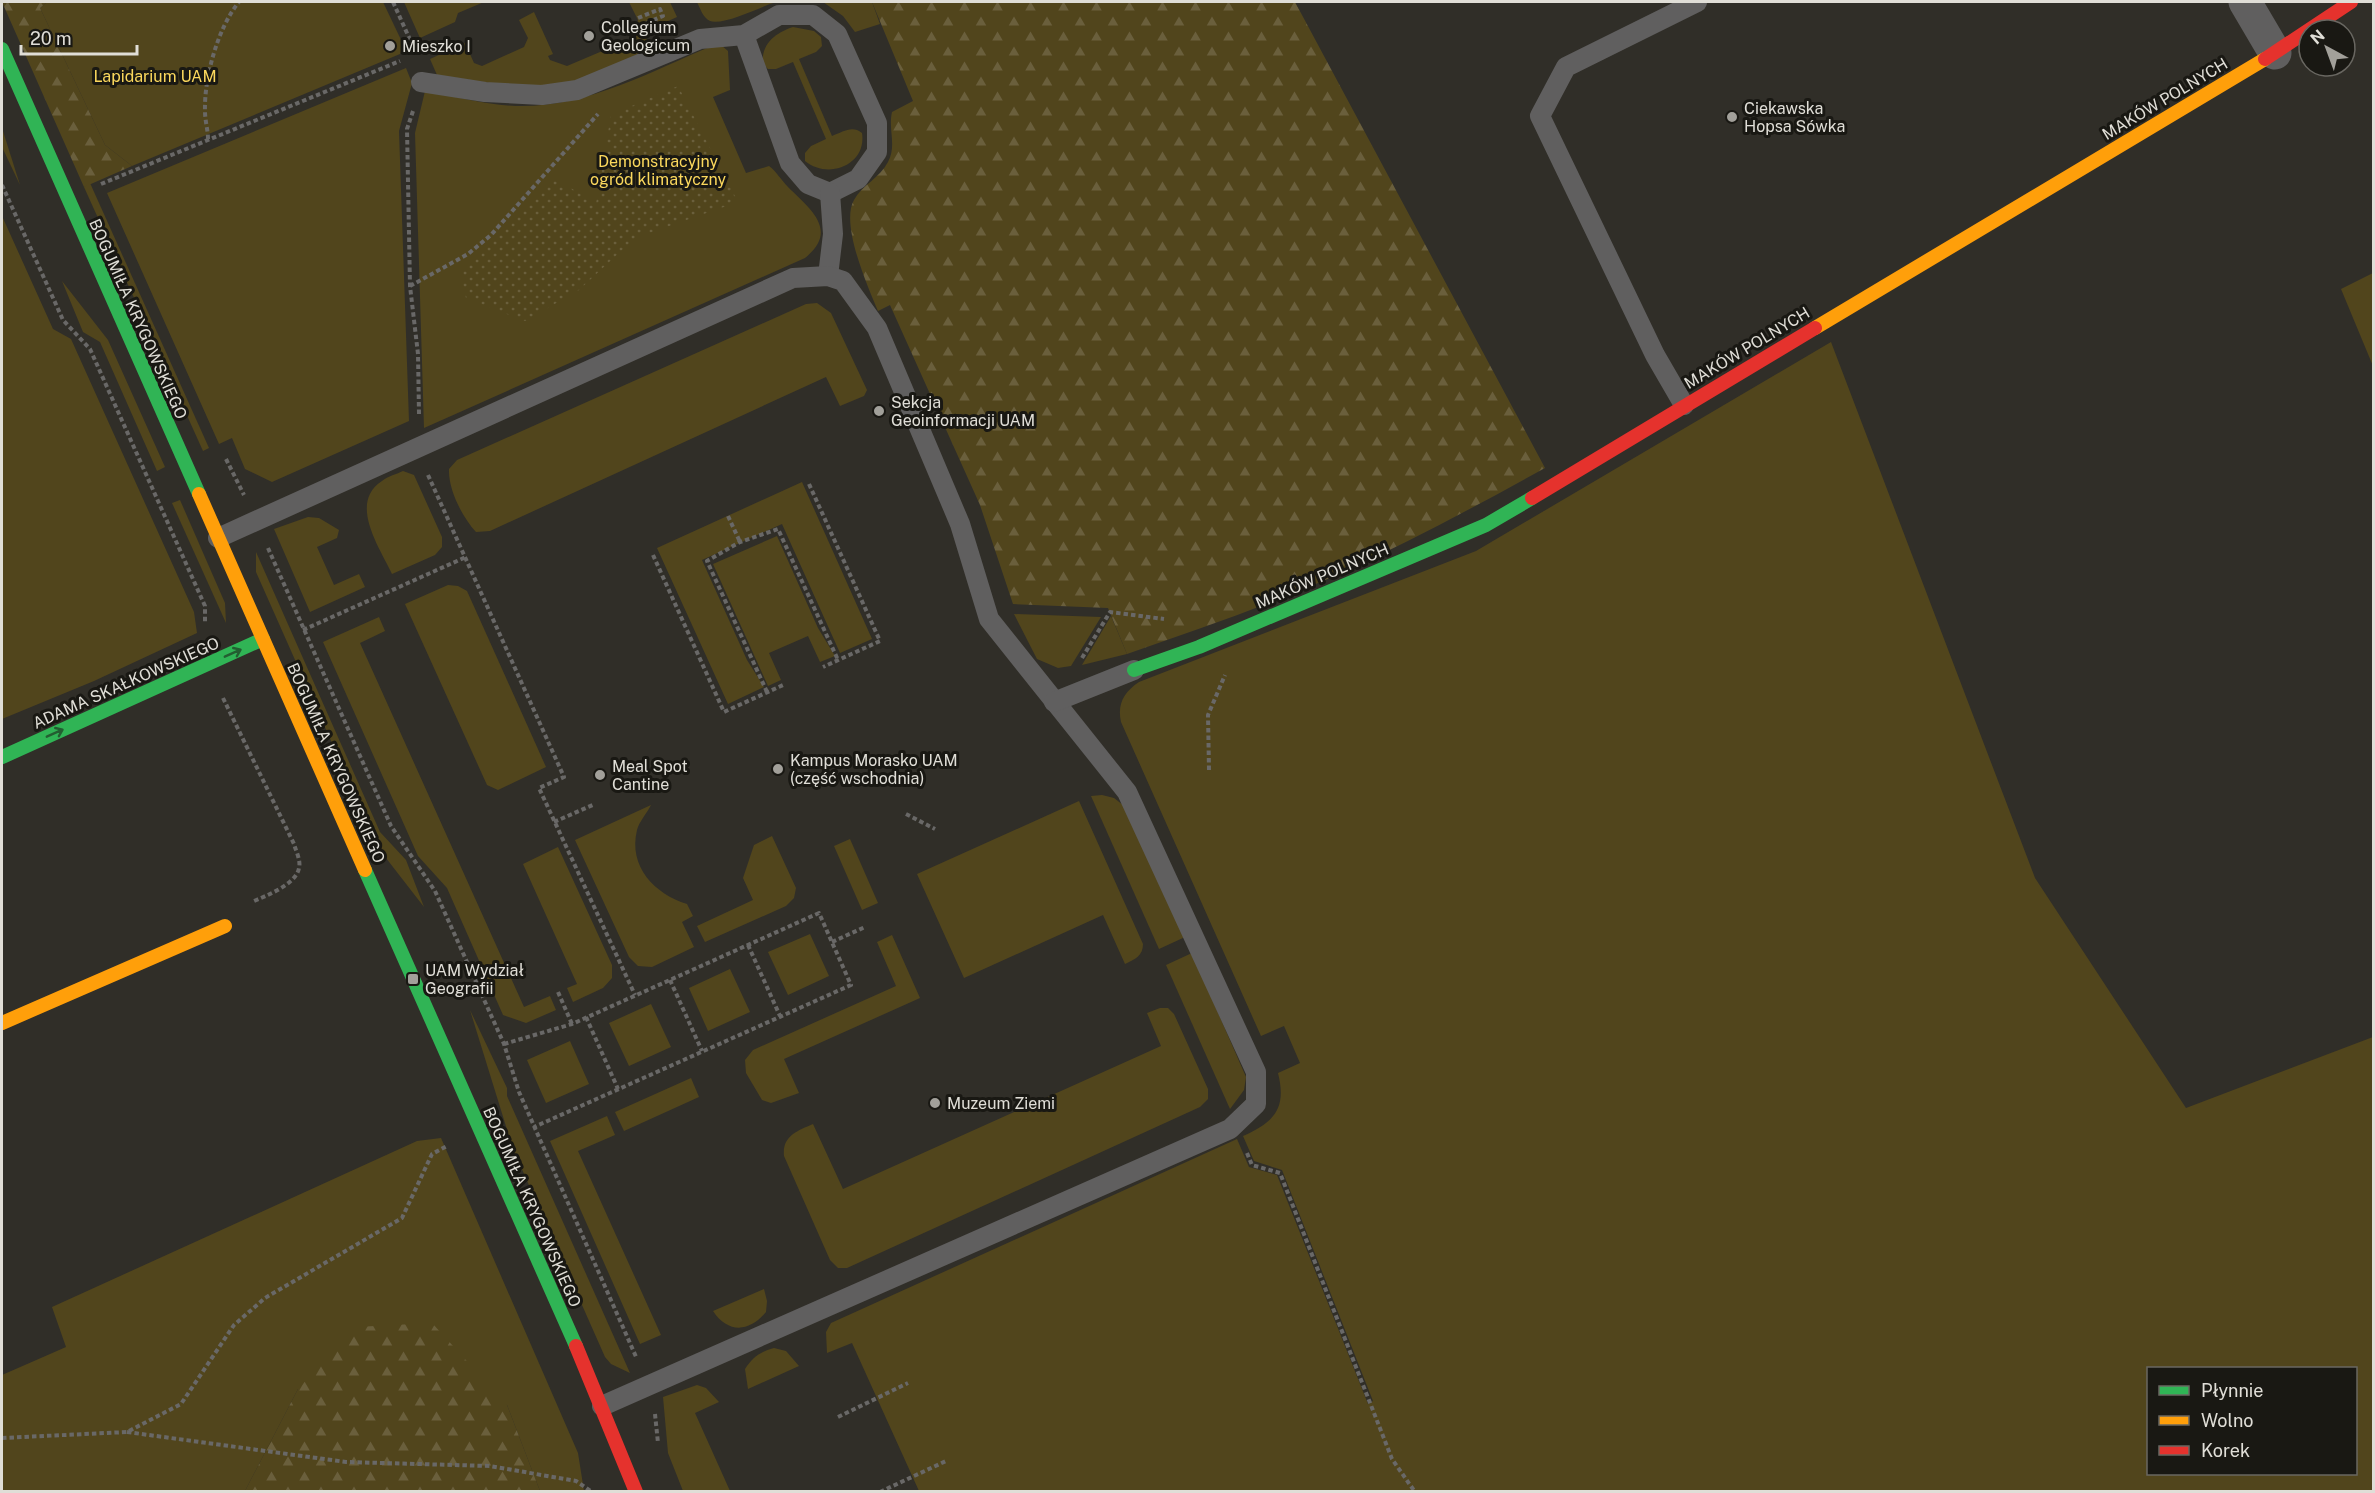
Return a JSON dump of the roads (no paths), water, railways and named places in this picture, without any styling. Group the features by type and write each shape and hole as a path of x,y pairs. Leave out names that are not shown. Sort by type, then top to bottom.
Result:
{"street":[{"path":"2245,2 2275,53"},
{"name":"MAKÓW POLNYCH","path":"1134,670 1199,647 1485,525 2275,53 2351,2"},
{"name":"BOGUMIŁA KRYGOWSKIEGO","path":"2,49 602,1406 636,1491"},
{"name":"ADAMA SKAŁKOWSKIEGO","path":"2,757 263,639"},
{"path":"2,1023 225,926"}],"lane":[{"path":"1684,405 1655,355 1540,116 1566,68 1697,2"},
{"path":"421,82 484,92 542,95 578,90 700,39 744,35 779,15 813,15 837,34 877,123 876,152 858,178 830,194"},
{"path":"744,35 790,163 808,184 830,194"},
{"path":"828,276 833,234 830,194"},
{"path":"218,538 793,278 828,276 843,281 877,328 960,524 989,619 1127,792 1256,1072 1256,1104 1230,1129 602,1406"},
{"path":"1054,702 1134,670"}],"place":[{"name":"Collegium Geologicum","path":"589,36"},
{"name":"Mieszko I","path":"390,46"},
{"name":"Ciekawska Hopsa Sówka","path":"1732,117"},
{"name":"Sekcja Geoinformacji UAM","path":"879,411"},
{"name":"Kampus Morasko UAM (część wschodnia)","path":"778,769"},
{"name":"Meal Spot Cantine","path":"600,775"},
{"name":"UAM Wydział Geografii","path":"413,979"},
{"name":"Muzeum Ziemi","path":"935,1103"}],"park label":[{"name":"Lapidarium UAM","path":"155,76"},
{"name":"Demonstracyjny ogród klimatyczny","path":"658,170"}]}
